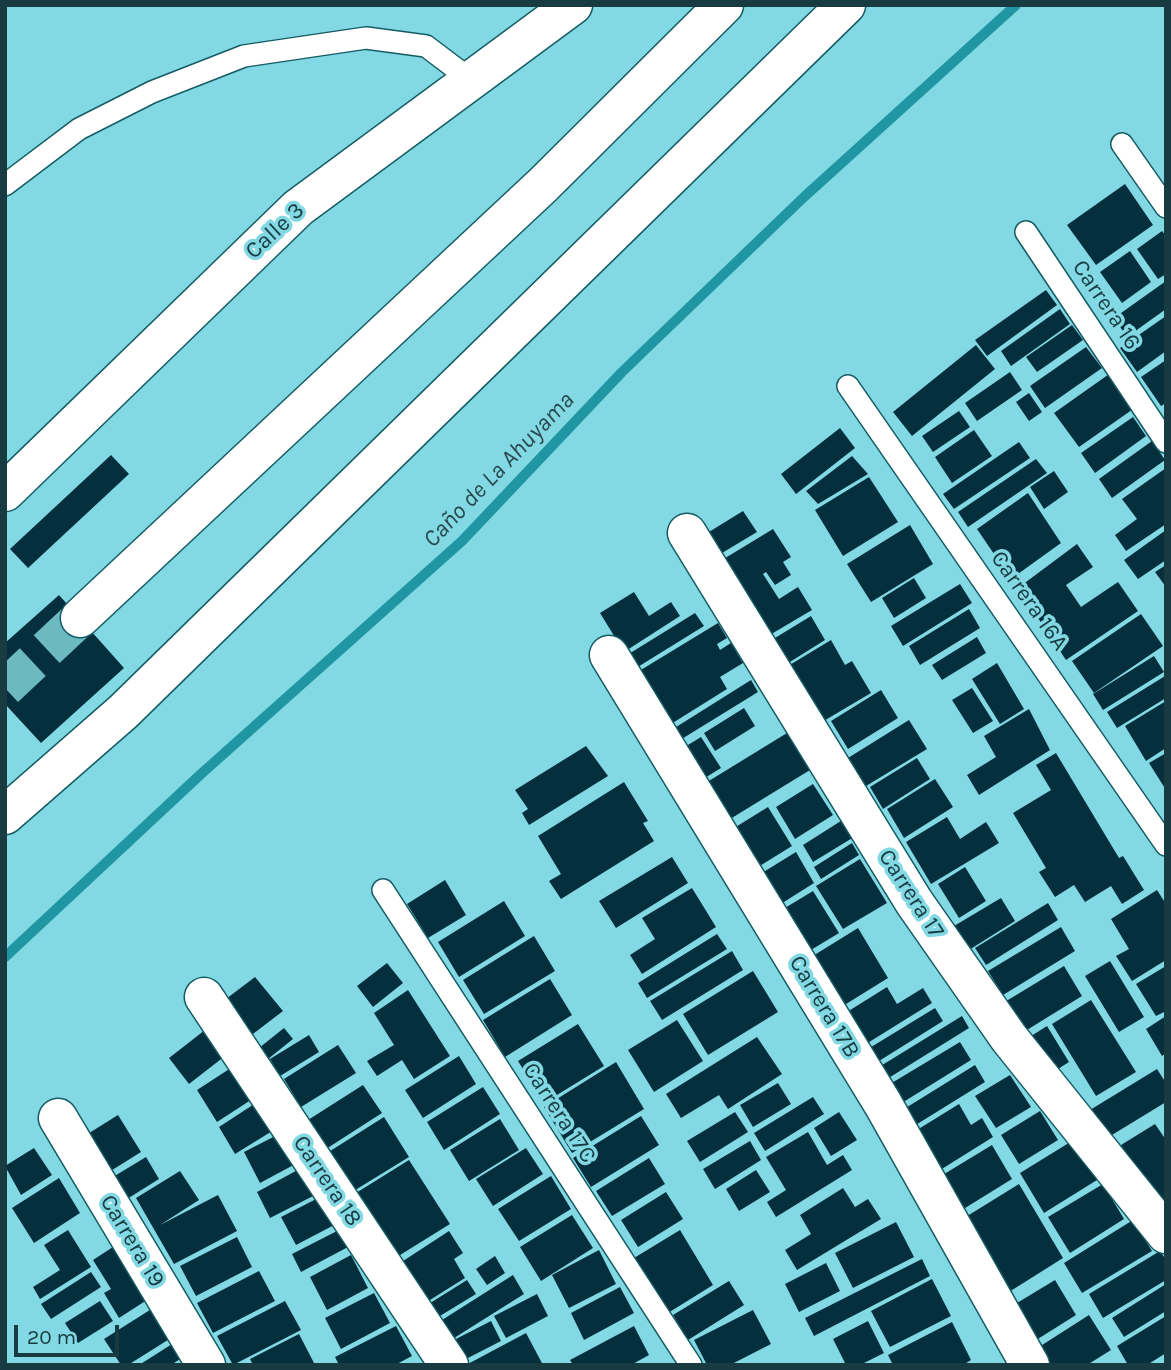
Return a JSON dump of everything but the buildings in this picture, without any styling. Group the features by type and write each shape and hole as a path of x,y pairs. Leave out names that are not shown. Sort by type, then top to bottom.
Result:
{"street":[{"name":"Calle 3","path":"5,492 298,208 573,5"},
{"path":"79,618 543,185 724,5"},
{"path":"5,815 123,712 846,5"},
{"name":"Carrera 17","path":"687,533 914,902 1009,1038 1165,1233"},
{"name":"Carrera 17B","path":"609,655 883,1104 1030,1365"},
{"name":"Carrera 18","path":"204,997 449,1365"},
{"name":"Carrera 19","path":"58,1118 206,1365"}],"lane":[{"path":"5,186 79,129 152,92 244,56 366,38 426,46 471,80"},
{"path":"1122,144 1166,207"},
{"name":"Carrera 16","path":"1026,232 1166,442"},
{"name":"Carrera 16A","path":"848,386 1166,845"},
{"name":"Carrera 17C","path":"383,890 684,1362"}],"waterway":[{"name":"Caño de La Ahuyama","path":"5,957 201,774 462,541 622,372 804,197 1016,5"}],"tunnel":[{"path":"5,688 80,618"}]}
